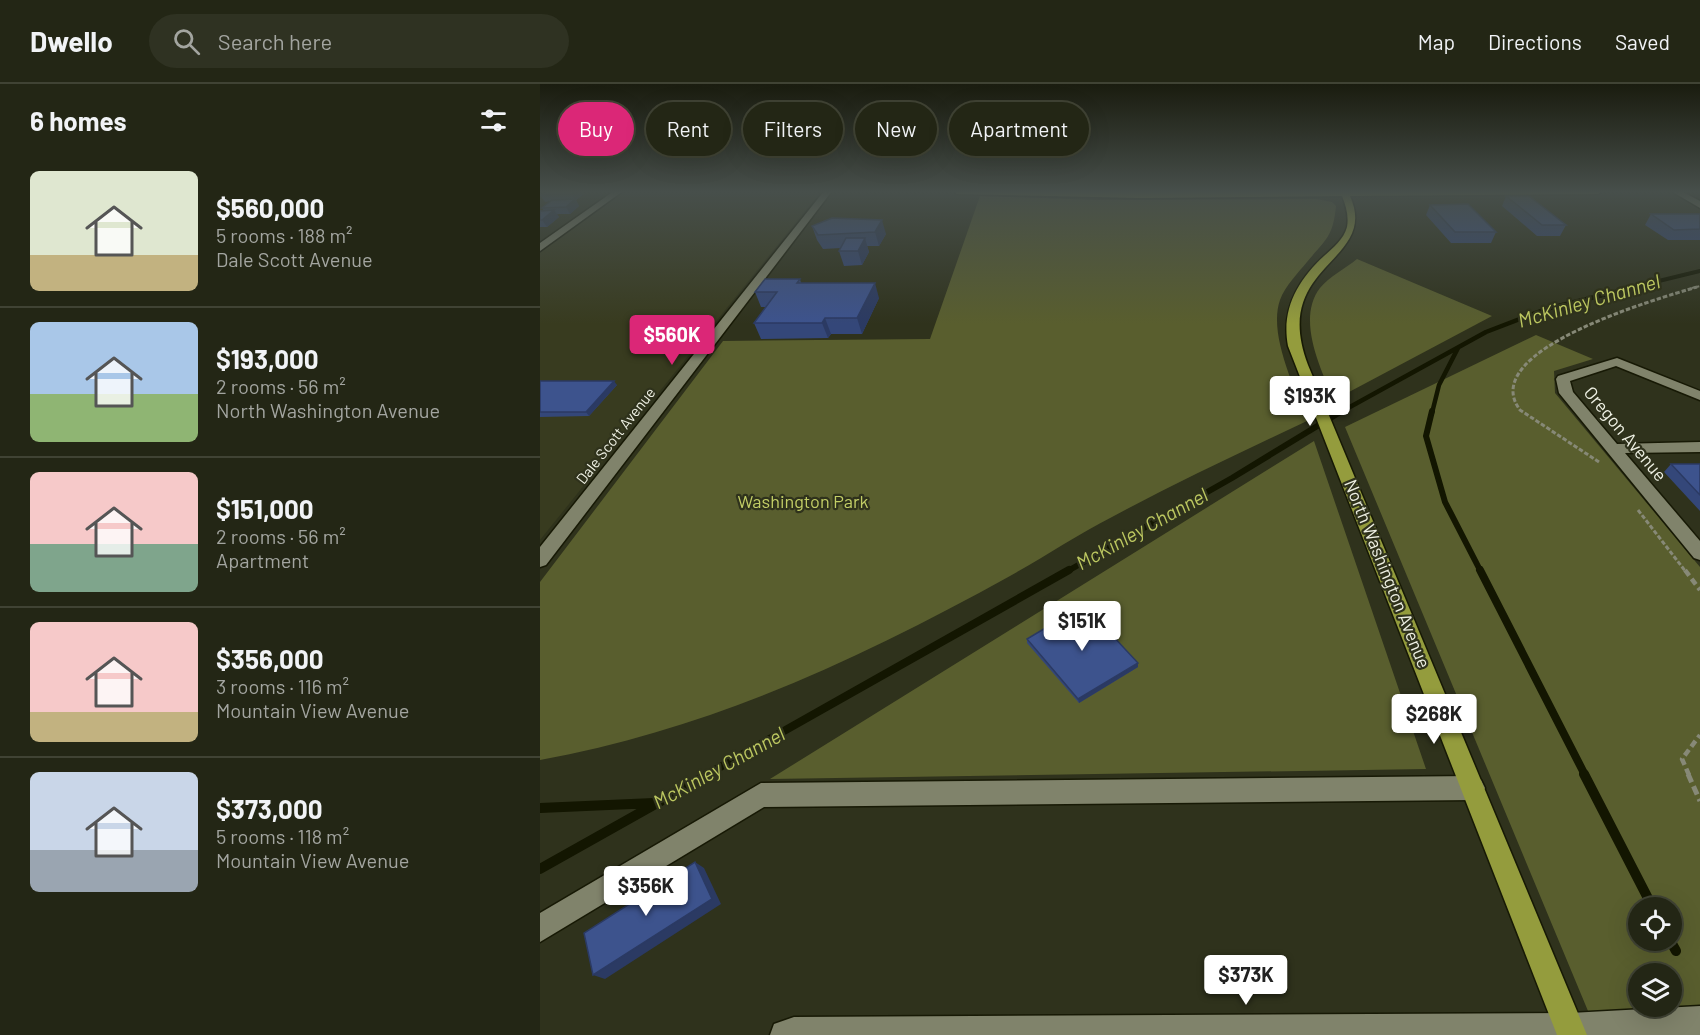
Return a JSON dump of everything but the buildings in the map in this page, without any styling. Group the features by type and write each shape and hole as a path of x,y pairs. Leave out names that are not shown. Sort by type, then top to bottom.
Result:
{"main road":[{"name":"North Washington Avenue","path":"1349,235 1345,243 1312,274 1299,293 1292,330 1317,402 1571,1032"}],"street":[{"path":"540,248 557,235"},
{"name":"Dale Scott Avenue","path":"540,560 793,235"},
{"name":"Oregon Avenue","path":"1700,396 1617,362 1563,379 1566,393 1700,553"},
{"path":"1612,450 1700,447"},
{"path":"540,928 761,795 1473,788"},
{"path":"785,1035 806,1032 1571,1032 1700,1022"}],"path":[{"path":"1700,735 1682,759 1700,801"}],"shaded area":[{"path":"563,235 785,235 540,540 540,252"}],"green space":[{"name":"Washington Park","path":"966,235 1328,235 1285,290 1277,314 1277,329 1284,361 1307,421 1136,504 953,607 840,663 782,688 665,730 540,760 540,582 723,341 930,339"},
{"path":"1357,259 1492,316 1334,400 1313,344 1310,314 1313,300 1320,288"},
{"path":"1536,335 1593,359 1554,371 1555,393 1700,567 1700,1035 1598,1035 1345,427"},
{"path":"1314,441 1426,769 770,779"}],"waterway":[{"name":"McKinley Channel","path":"1630,288 1700,271"},
{"name":"McKinley Channel","path":"1339,413 1486,332 1546,309 1636,287"},
{"path":"1432,413 1439,385 1458,348"},
{"name":"McKinley Channel","path":"1066,572 1232,478 1342,411"},
{"path":"1432,411 1426,436 1445,502 1481,572"},
{"name":"McKinley Channel","path":"706,775 1069,570"},
{"path":"1480,570 1585,775"},
{"name":"McKinley Channel","path":"540,869 709,774"},
{"path":"1584,774 1647,897"},
{"path":"540,808 654,803"}]}
